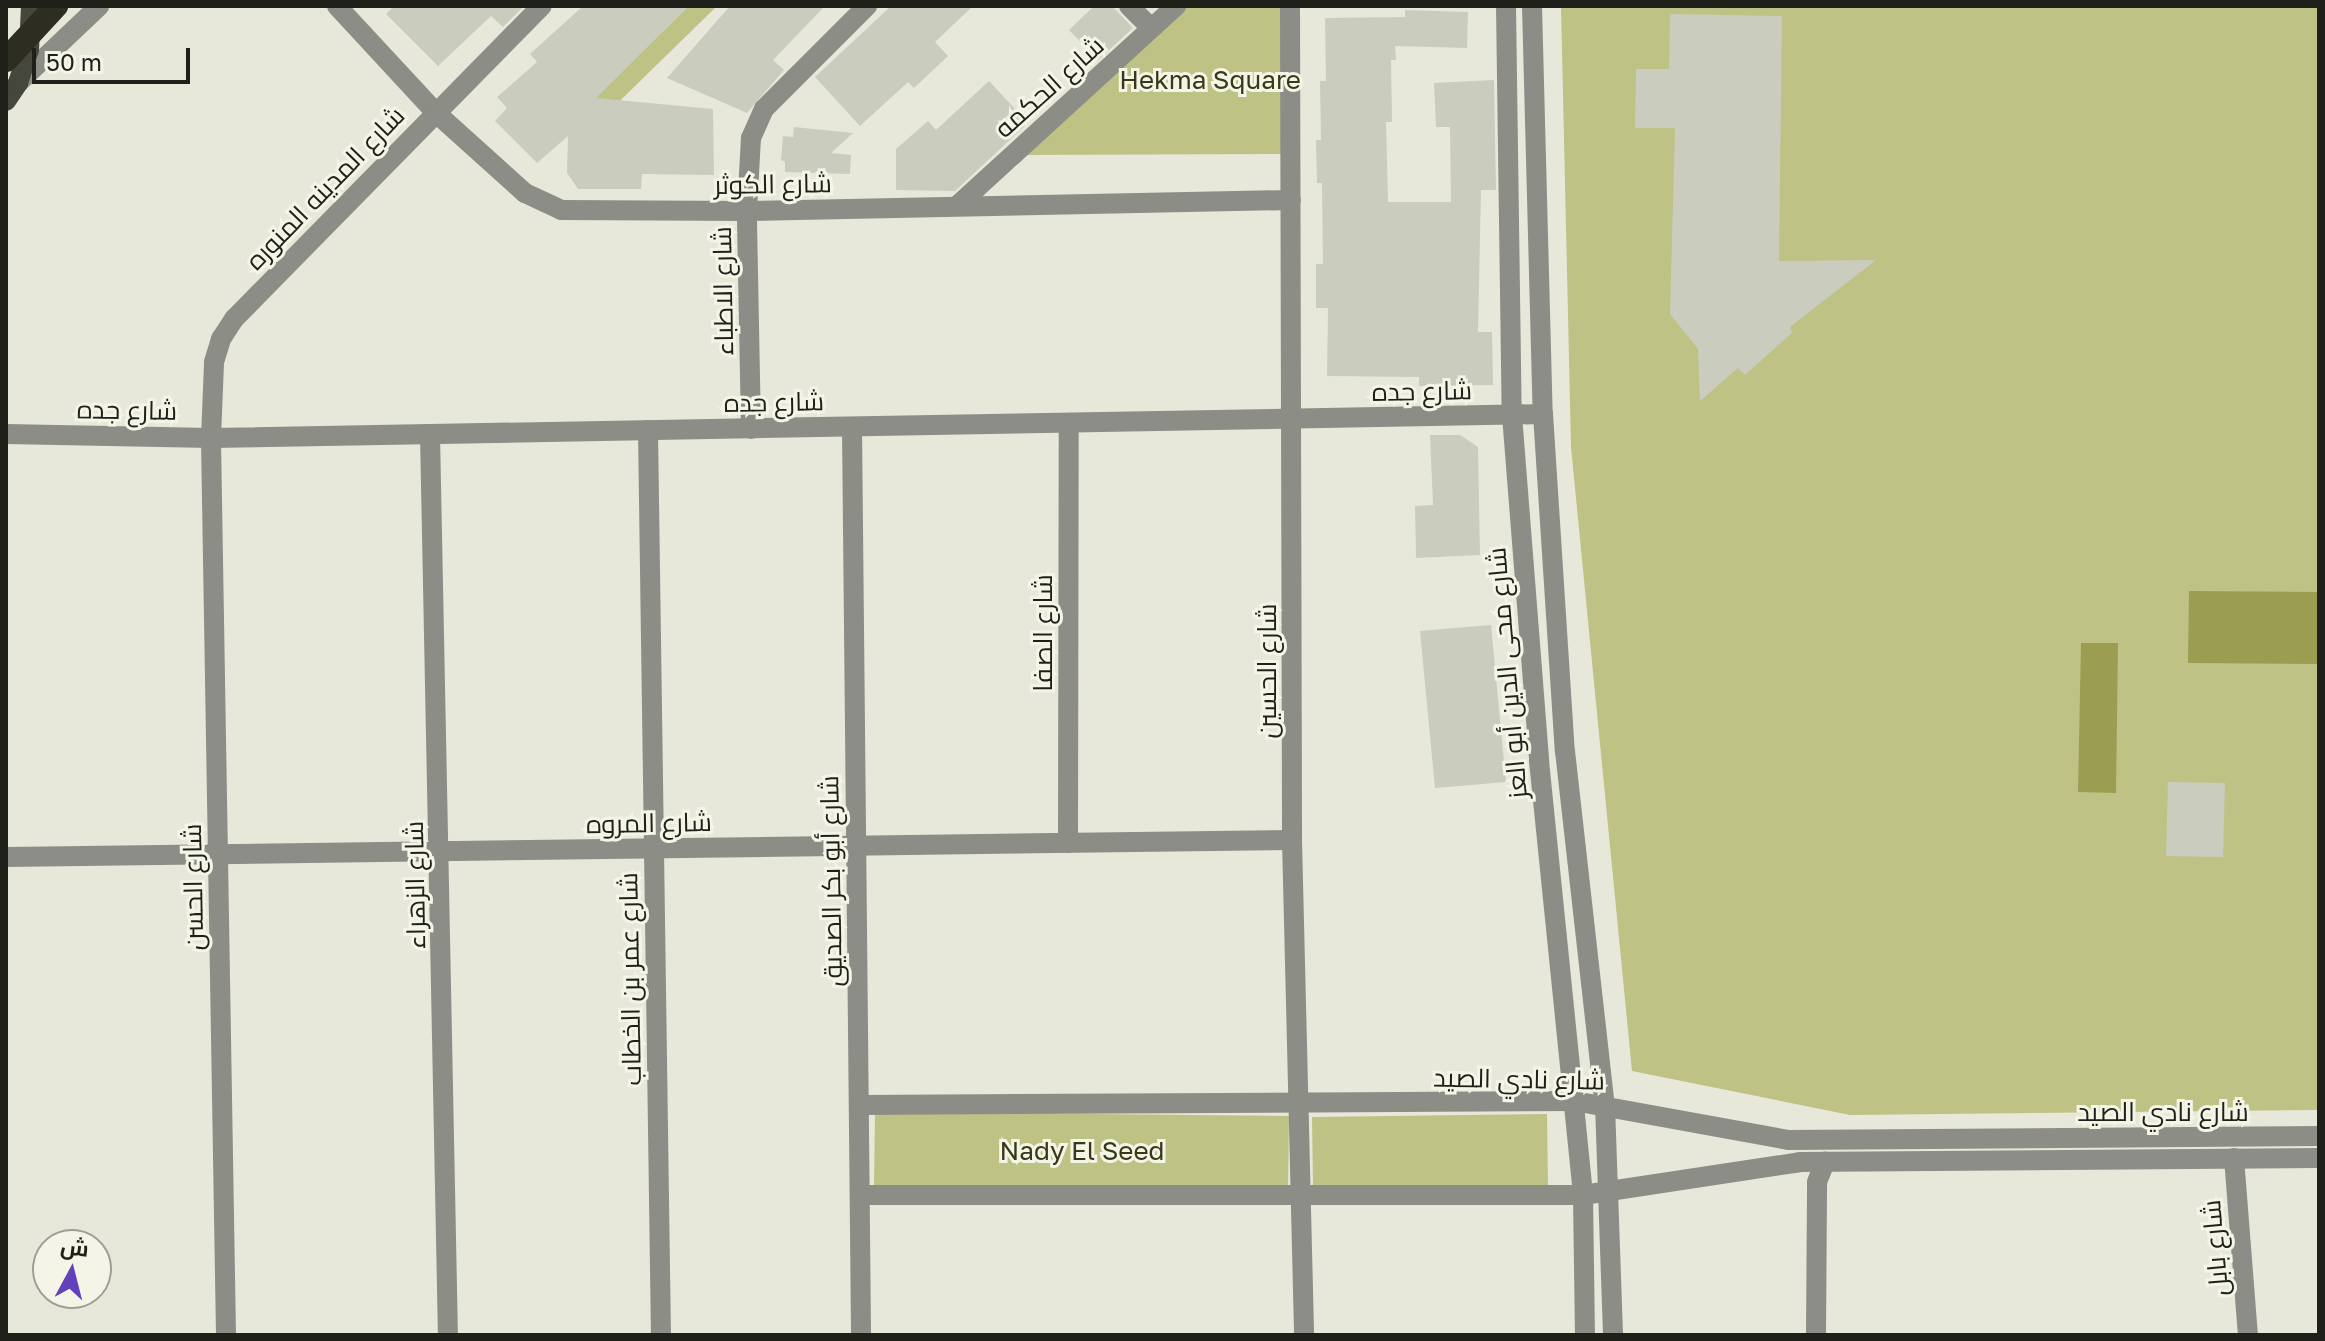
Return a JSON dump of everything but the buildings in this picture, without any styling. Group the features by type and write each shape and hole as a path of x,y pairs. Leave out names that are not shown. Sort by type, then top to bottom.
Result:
{"highway":[{"path":"6,60 56,6"}],"main road":[{"path":"6,101 18,83 29,50 31,6"}],"street":[{"path":"18,83 99,6"},
{"name":"شارع الكوثر","path":"337,6 435,112 525,193 561,210 747,211 1291,200"},
{"name":"شارع المدينه المنوره","path":"211,438 214,362 221,339 234,319 542,6"},
{"name":"شارع الاطباء","path":"751,429 748,149 764,109 867,6"},
{"path":"1129,6 1151,28"},
{"name":"شارع الحكمه","path":"957,206 1176,6"},
{"name":"شارع الحسين","path":"1290,6 1294,419 1292,840 1301,1103 1304,1335"},
{"name":"شارع محى الدين أبو العز","path":"1506,6 1512,415 1539,761 1583,1195 1585,1335"},
{"name":"شارع محى الدين أبو العز","path":"1532,6 1543,414 1565,751 1605,1105 1613,1335"},
{"name":"شارع جده","path":"6,434 211,438 1543,414"},
{"name":"شارع الصفا","path":"1068,843 1069,423"},
{"name":"شارع أبو بكر الصديق","path":"852,427 861,1335"},
{"name":"شارع عمر بن الخطاب","path":"648,430 661,1335"},
{"name":"شارع الزهراء","path":"430,434 448,1335"},
{"name":"شارع الحسن","path":"211,438 226,1335"},
{"name":"شارع المروه","path":"6,857 1292,840"},
{"name":"شارع نادي الصيد","path":"859,1105 1574,1101 1801,1141 2319,1136"},
{"name":"شارع بابل","path":"2234,1158 2248,1335"},
{"name":"شارع نادي الصيد","path":"860,1195 1583,1195 1779,1164 2319,1158"},
{"path":"1816,1335 1817,1182 1825,1162"}],"green space":[{"path":"676,6 717,6 591,129 574,109"},
{"name":"Hekma Square","path":"1172,6 1282,6 1285,154 1014,155"},
{"path":"1561,6 2319,6 2319,1110 1850,1115 1632,1071 1571,447"},
{"name":"Nady El Seed","path":"875,1112 1289,1116 1288,1191 874,1187"},
{"path":"1547,1114 1548,1185 1313,1188 1312,1117"}],"shaded area":[{"path":"2189,591 2319,592 2319,664 2188,663"},
{"path":"2081,643 2118,643 2116,793 2078,792"}]}
